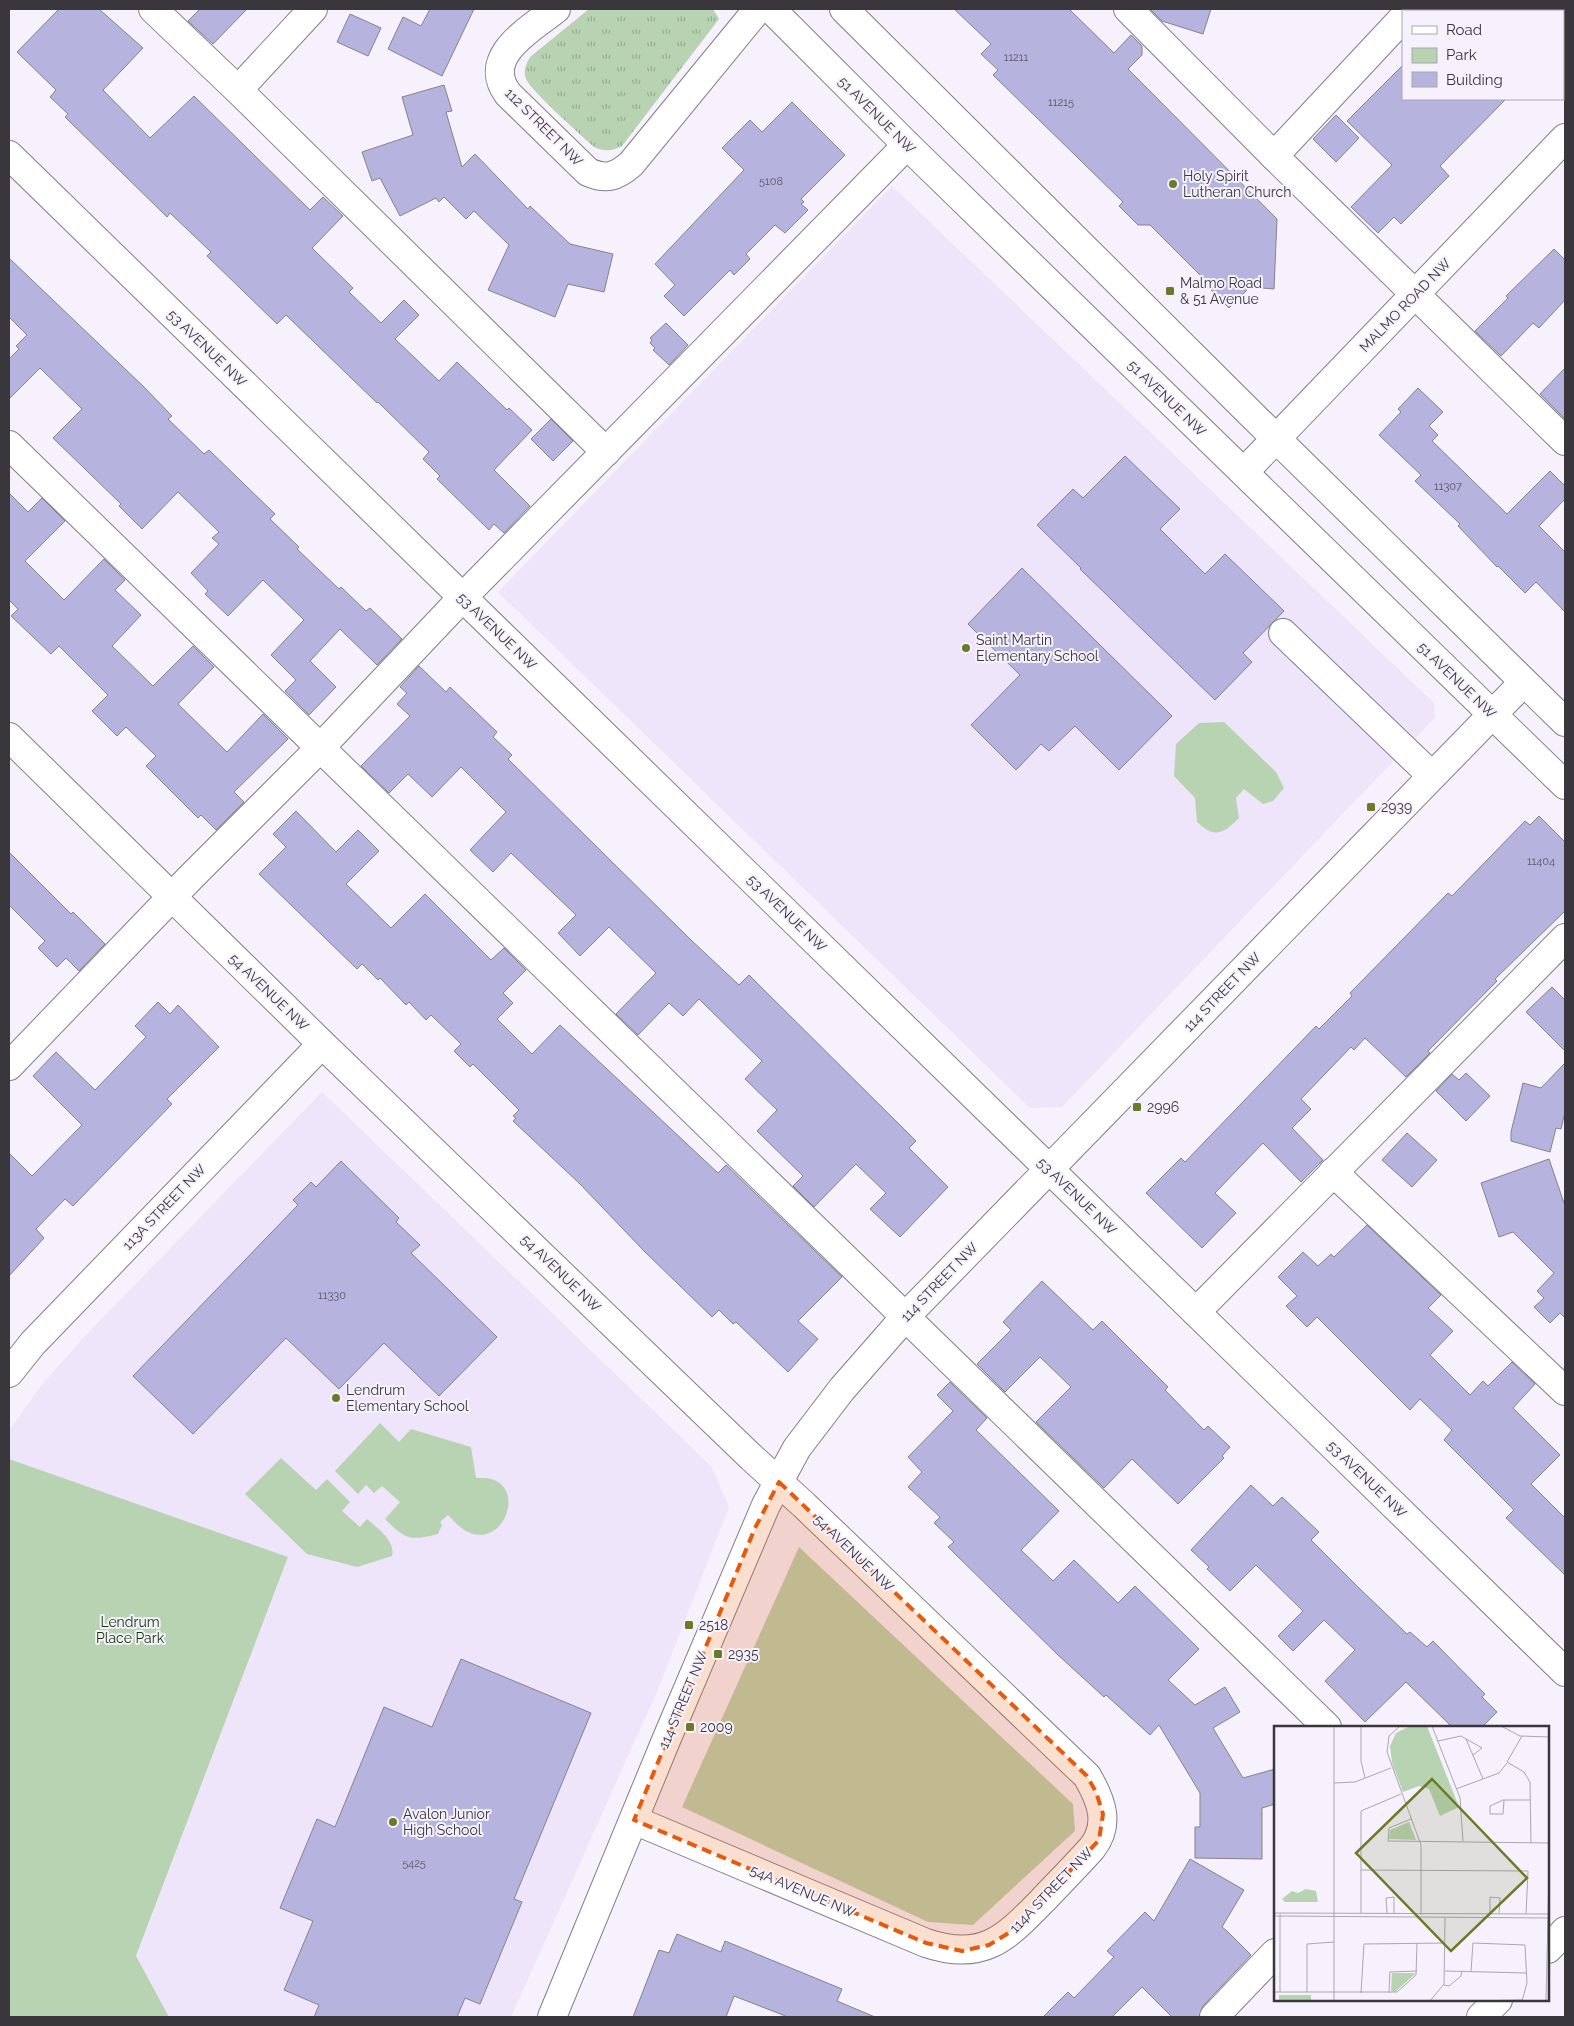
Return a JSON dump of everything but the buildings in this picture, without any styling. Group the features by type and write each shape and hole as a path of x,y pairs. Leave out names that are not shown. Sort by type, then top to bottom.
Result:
{"street":[{"path":"153,9 238,90 606,452"},
{"path":"238,90 313,9"},
{"name":"112 STREET NW","path":"556,9 513,44 503,55 500,62 500,79 508,94 588,172 600,177 612,176 622,172 632,164 758,9"},
{"name":"51 AVENUE NW","path":"771,9 907,145 1565,785"},
{"path":"844,9 1565,722"},
{"path":"1128,9 1274,156 1565,441"},
{"path":"1274,156 1402,19"},
{"path":"14,1051 320,748 462,598 907,145"},
{"name":"MALMO ROAD NW","path":"1244,472 1416,295 1561,150"},
{"name":"53 AVENUE NW","path":"9,155 1196,1312 1562,1662"},
{"path":"9,444 1326,1726"},
{"path":"1283,633 1431,775"},
{"name":"114 STREET NW","path":"559,2015 634,1820 755,1528 797,1448 842,1389 906,1316 1431,775 1524,682"},
{"name":"54 AVENUE NW","path":"9,737 322,1044 751,1457 1087,1776 1096,1792 1103,1814"},
{"path":"1196,1312 1565,938"},
{"name":"113A STREET NW","path":"9,1373 33,1343 322,1044"},
{"path":"1333,1172 1565,1391"},
{"name":"114A STREET NW","path":"976,1949 989,1945 1015,1929 1092,1848 1099,1840 1103,1826 1103,1814"},
{"name":"54A AVENUE NW","path":"634,1820 926,1943 944,1949 976,1949"},
{"path":"1214,2017 1274,1954"},
{"path":"1481,2017 1497,2001"}],"highlighted area":[{"path":"779,1482 1087,1776 1096,1792 1103,1814 1099,1840 1015,1929 989,1945 962,1951 926,1943 634,1820 755,1528"}],"shaded area":[{"name":"Saint Martin Elementary School","path":"892,186 1434,703 1435,717 1426,727 1062,1107 1030,1108 498,592"},
{"path":"322,1092 711,1466 729,1507 659,1687 511,2017 169,2017 136,1957 288,1557 9,1459 9,1431 40,1387 83,1338"}],"green space":[{"path":"589,9 713,9 719,19 622,146 612,150 602,150 594,147 537,93 525,76 525,68 530,57"},
{"path":"1224,722 1276,772 1284,788 1273,801 1263,804 1244,789 1236,798 1239,818 1223,831 1214,832 1209,831 1197,822 1195,798 1174,776 1176,744 1199,723"},
{"path":"380,1423 399,1442 411,1429 471,1447 476,1478 493,1480 504,1487 508,1498 507,1511 502,1523 493,1531 480,1535 466,1531 448,1515 440,1522 442,1525 438,1534 414,1538 398,1531 385,1519 400,1502 382,1486 374,1493 366,1485 358,1494 335,1471"},
{"path":"281,1458 316,1490 327,1479 350,1502 342,1511 360,1527 367,1519 376,1526 391,1545 392,1556 357,1567 307,1554 245,1494"},
{"name":"Lendrum Place Park","path":"9,1459 288,1557 136,1956 169,2017 9,2017"},
{"path":"799,1547 1073,1804 1075,1831 973,1925 928,1922 682,1807"}],"place":[{"name":"Holy Spirit Lutheran Church","path":"1173,184"},
{"name":"Malmo Road & 51 Avenue","path":"1170,291"},
{"name":"Saint Martin Elementary School","path":"966,648"},
{"name":"2939","path":"1371,807"},
{"name":"2996","path":"1137,1107"},
{"name":"Lendrum Elementary School","path":"336,1398"},
{"name":"2518","path":"689,1625"},
{"name":"2935","path":"718,1654"},
{"name":"2009","path":"690,1727"},
{"name":"Avalon Junior High School","path":"393,1822"}]}
